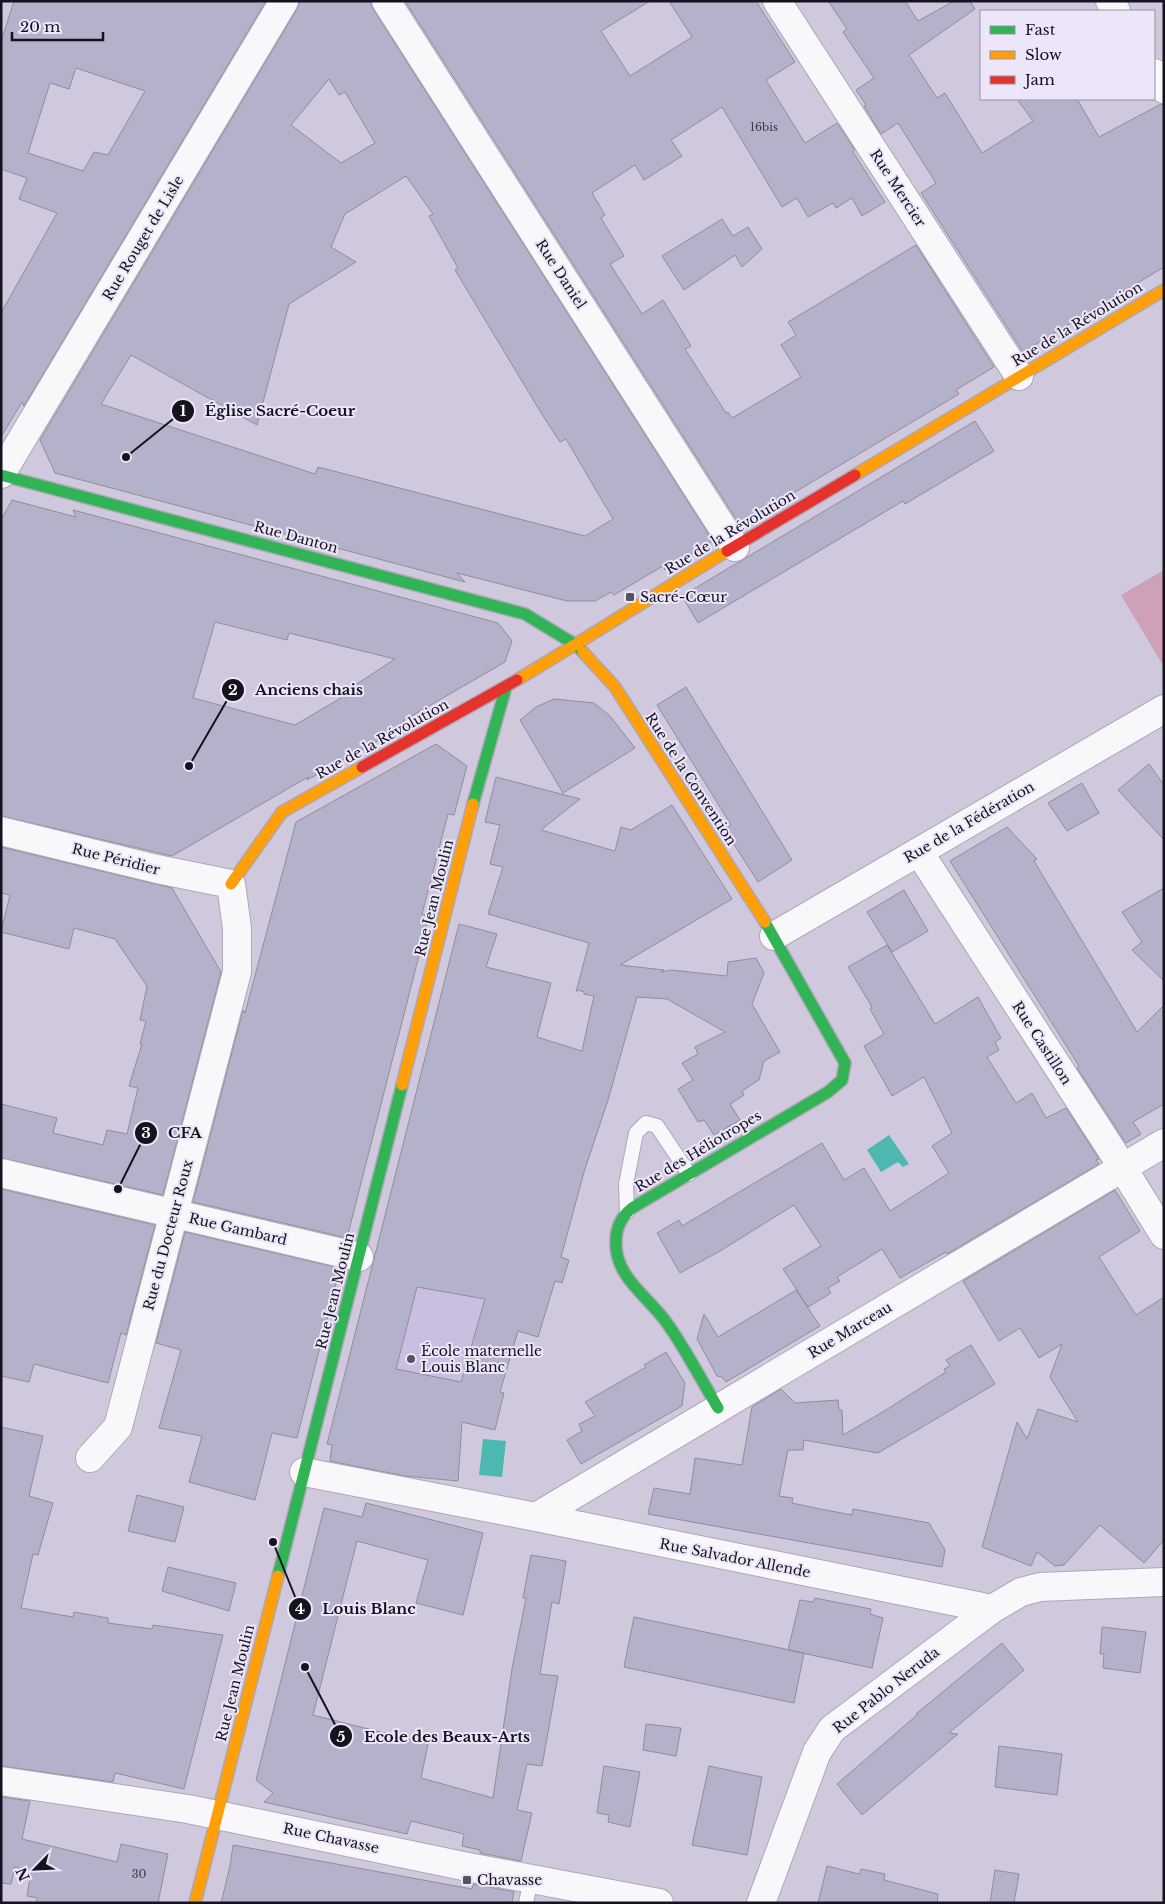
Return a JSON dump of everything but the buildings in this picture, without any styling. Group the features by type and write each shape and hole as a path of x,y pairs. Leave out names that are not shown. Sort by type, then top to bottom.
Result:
{"street":[{"name":"Rue Rouget de Lisle","path":"1,474 284,1"},
{"name":"Rue Daniel","path":"386,1 735,547"},
{"name":"Rue Mercier","path":"777,1 1019,376"},
{"path":"1155,75 1164,89"},
{"name":"Rue de la Révolution","path":"231,884 282,812 506,687 576,645 632,608 1164,290"},
{"name":"Rue Danton","path":"1,474 525,614 576,645"},
{"name":"Rue de la Convention","path":"576,645 615,687 774,936"},
{"name":"Rue Jean Moulin","path":"195,1903 482,770 506,687"},
{"name":"Rue de la Fédération","path":"774,936 1164,708"},
{"name":"Rue Péridier","path":"1,831 157,870 231,884"},
{"name":"Rue Castillon","path":"919,852 1164,1235"},
{"name":"Rue du Docteur Roux","path":"90,1458 118,1427 236,972 238,928 231,884"},
{"name":"Rue des Héliotropes","path":"627,1212 828,1092 842,1080 845,1063 774,936"},
{"name":"Rue Marceau","path":"536,1517 1164,1143"},
{"name":"Rue Gambard","path":"1,1173 359,1257"},
{"path":"627,1212 618,1226 615,1242 616,1256 624,1274 635,1289 667,1322 718,1408"},
{"name":"Rue Salvador Allende","path":"304,1472 992,1609"},
{"path":"992,1609 1021,1592 1040,1587 1164,1582"},
{"name":"Rue Pablo Neruda","path":"761,1903 817,1752 832,1729 992,1609"},
{"name":"Rue Chavasse","path":"1,1781 188,1809 468,1867 528,1891 659,1903"}],"lane":[{"path":"627,1212 626,1184 636,1133 646,1123 657,1126 688,1174"}],"shaded area":[{"path":"1164,570 1164,667 1121,595"},
{"path":"889,1135 909,1164 903,1167 898,1162 881,1172 867,1150"},
{"name":"École maternelle Louis Blanc","path":"381,1255 492,1278 451,1409 345,1396"},
{"path":"483,1439 506,1441 502,1477 479,1475"}],"traffic: fast":[{"path":"1,475 525,614 576,645 583,652"},
{"path":"473,804 506,687"},
{"path":"718,1408 669,1326 627,1277 617,1254 616,1236 620,1223 632,1208 828,1092 842,1080 845,1063 765,922"},
{"path":"278,1576 402,1085"}],"traffic: slow":[{"path":"855,475 1164,290"},
{"path":"517,680 727,551"},
{"path":"583,652 615,687 765,922"},
{"path":"231,884 282,812 362,767"},
{"path":"402,1085 473,804"},
{"path":"195,1903 278,1576"}],"traffic: jam":[{"path":"727,551 855,475"},
{"path":"362,767 517,680"}],"place":[{"name":"Église Sacré-Coeur","path":"126,457"},
{"name":"Sacré-Cœur","path":"630,597"},
{"name":"Anciens chais","path":"189,766"},
{"name":"CFA","path":"118,1189"},
{"name":"École maternelle Louis Blanc","path":"411,1359"},
{"name":"Louis Blanc","path":"273,1542"},
{"name":"Ecole des Beaux-Arts","path":"305,1667"},
{"name":"Chavasse","path":"467,1880"}]}
